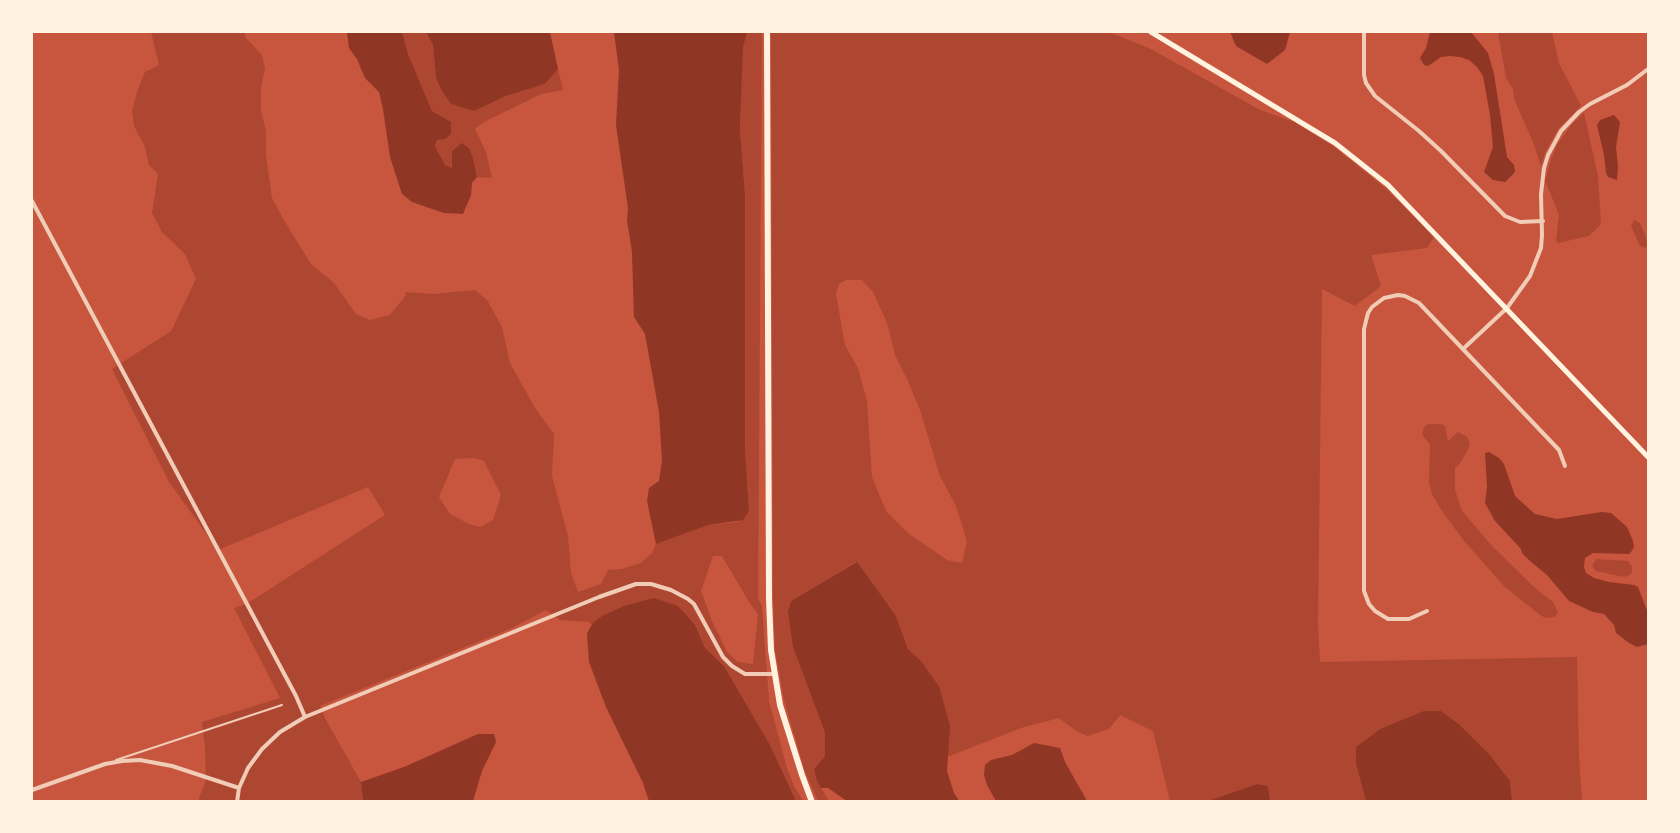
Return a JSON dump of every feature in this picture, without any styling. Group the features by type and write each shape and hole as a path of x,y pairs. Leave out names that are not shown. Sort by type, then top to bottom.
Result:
{"main road":[{"path":"767,32 769,599 774,674 780,705 812,801"},
{"path":"1151,32 1335,143 1367,167 1411,208 1648,457"}],"street":[{"path":"1364,32 1364,75 1375,96 1426,137 1504,216 1520,222 1543,221"},
{"path":"1463,349 1507,308 1523,288 1536,264 1543,221 1541,194 1543,174 1548,155 1561,132 1590,104 1627,85 1648,69"},
{"path":"32,201 296,696 305,717"},
{"path":"1427,611 1409,620 1388,619 1369,604 1364,591 1365,322 1368,313 1378,302 1391,296 1405,296 1419,303 1558,450 1565,466"},
{"path":"237,801 239,788 248,768 262,749 280,732 305,717 636,584 651,584 671,590 694,604 723,657 732,666 745,674 774,674"},
{"path":"32,790 105,764 123,761 156,762 239,788"}],"lane":[{"path":"105,764 282,705"}],"shaded area":[{"path":"151,32 245,32 245,37 262,55 265,69 261,87 261,111 266,131 266,154 272,198 311,264 334,283 356,314 370,320 390,315 406,295 405,292 433,294 475,290 487,300 502,327 510,363 535,408 554,434 552,476 568,536 571,573 578,592 601,584 608,570 622,569 641,563 652,553 656,544 708,525 737,522 749,511 745,449 745,195 740,129 743,48 747,32 762,32 758,598 762,606 769,701 787,768 803,801 796,801 770,745 724,666 705,648 695,625 602,616 592,625 588,622 560,620 546,610 512,628 320,706 361,782 363,801 198,801 206,780 202,722 280,698 234,608 248,603 385,515 368,487 218,550 169,482 112,369 171,331 196,279 185,254 162,232 152,213 158,174 149,165 145,147 134,126 132,111 138,89 145,72 159,65","holes":["475,458 484,461 501,495 493,520 481,527 469,524 450,514 439,497 455,459","713,556 722,556 758,614 753,664 738,662 727,652 712,621 701,591"]},
{"path":"347,32 402,32 408,54 432,111 451,122 451,134 445,139 437,140 435,146 445,165 452,168 452,151 462,143 469,148 473,158 477,177 472,183 471,195 463,214 444,213 412,202 402,194 390,157 379,92 365,78 357,59 349,48"},
{"path":"402,32 426,32 433,45 436,78 451,104 474,111 506,96 545,84 558,69 563,90 541,94 484,122 475,129 486,152 492,178 477,177 473,158 452,168 445,165 435,146 437,140 432,111 408,54"},
{"path":"426,32 550,32 558,69 545,84 506,96 474,111 451,104 442,91 436,78 433,45"},
{"path":"614,32 747,32 743,48 740,129 745,195 745,449 749,511 743,520 708,525 656,544 647,501 649,488 659,481 662,461 659,412 645,334 634,317 628,208 616,125 619,70"},
{"path":"771,32 1109,32 1151,49 1260,110 1294,122 1333,146 1385,188 1434,237 1427,248 1371,255 1381,286 1355,306 1322,289 1318,624 1320,662 1577,657 1582,801 1512,801 1510,781 1490,755 1460,725 1424,712 1380,729 1356,747 1356,764 1366,801 1270,801 1268,786 1257,784 1208,801 1170,801 1153,731 1120,715 1109,729 1087,736 1059,718 1021,728 947,757 939,686 921,661 908,649 896,616 856,562 791,601 793,647 825,733 825,756 814,769 817,781 829,801 818,801 805,772 784,700 775,650","holes":["846,280 862,280 873,292 887,323 895,355 920,410 940,476 956,506 967,541 962,563 947,560 909,534 886,511 872,477 867,401 858,368 845,345 836,294 839,284"]},
{"path":"1230,32 1290,32 1285,50 1267,64 1236,46"},
{"path":"1430,32 1471,32 1488,53 1494,74 1507,157 1514,165 1515,172 1505,182 1493,180 1484,172 1493,147 1483,76 1469,60 1460,57 1441,57 1428,66 1424,65 1420,58 1426,48"},
{"path":"1498,32 1552,32 1559,63 1581,106 1558,129 1541,166 1514,99 1513,89 1506,78"},
{"path":"1584,113 1598,176 1601,224 1589,236 1558,243 1556,241 1559,215 1545,180 1557,145 1572,124"},
{"path":"1614,115 1620,122 1616,147 1617,180 1608,177 1606,173 1597,125 1600,120"},
{"path":"1634,220 1640,223 1646,237 1645,248 1640,246 1631,226"},
{"path":"1428,424 1445,426 1448,441 1458,432 1467,437 1469,447 1455,468 1455,490 1462,511 1493,547 1553,602 1558,613 1555,617 1545,618 1505,587 1464,541 1440,508 1432,494 1429,482 1430,445 1422,434 1424,427"},
{"path":"1489,452 1504,464 1515,496 1535,514 1557,519 1602,512 1611,513 1627,527 1634,547 1629,554 1593,553 1585,558 1584,567 1586,573 1594,578 1638,587 1648,613 1648,644 1637,647 1629,643 1616,633 1614,625 1604,614 1593,612 1569,601 1547,575 1522,553 1521,549 1495,521 1485,503 1487,487 1485,453"},
{"path":"1596,559 1628,561 1632,567 1632,573 1624,577 1596,571 1592,566"},
{"path":"857,562 896,616 908,649 921,661 939,686 950,726 947,771 959,801 847,801 828,788 821,788 817,781 814,769 825,756 825,733 793,647 788,612 791,601"},
{"path":"654,598 678,606 695,625 705,648 724,666 770,745 796,801 649,801 643,783 606,707 589,662 587,633 593,623 602,616 624,606"},
{"path":"1424,711 1441,711 1460,725 1490,755 1510,781 1512,801 1366,801 1356,764 1356,747 1380,729"},
{"path":"478,734 494,734 496,742 482,771 473,801 363,801 361,782 404,767"},
{"path":"1034,743 1060,748 1065,762 1087,801 996,801 987,785 984,775 985,765 991,760 1012,755"},
{"path":"1257,784 1268,786 1270,801 1208,801"}]}
